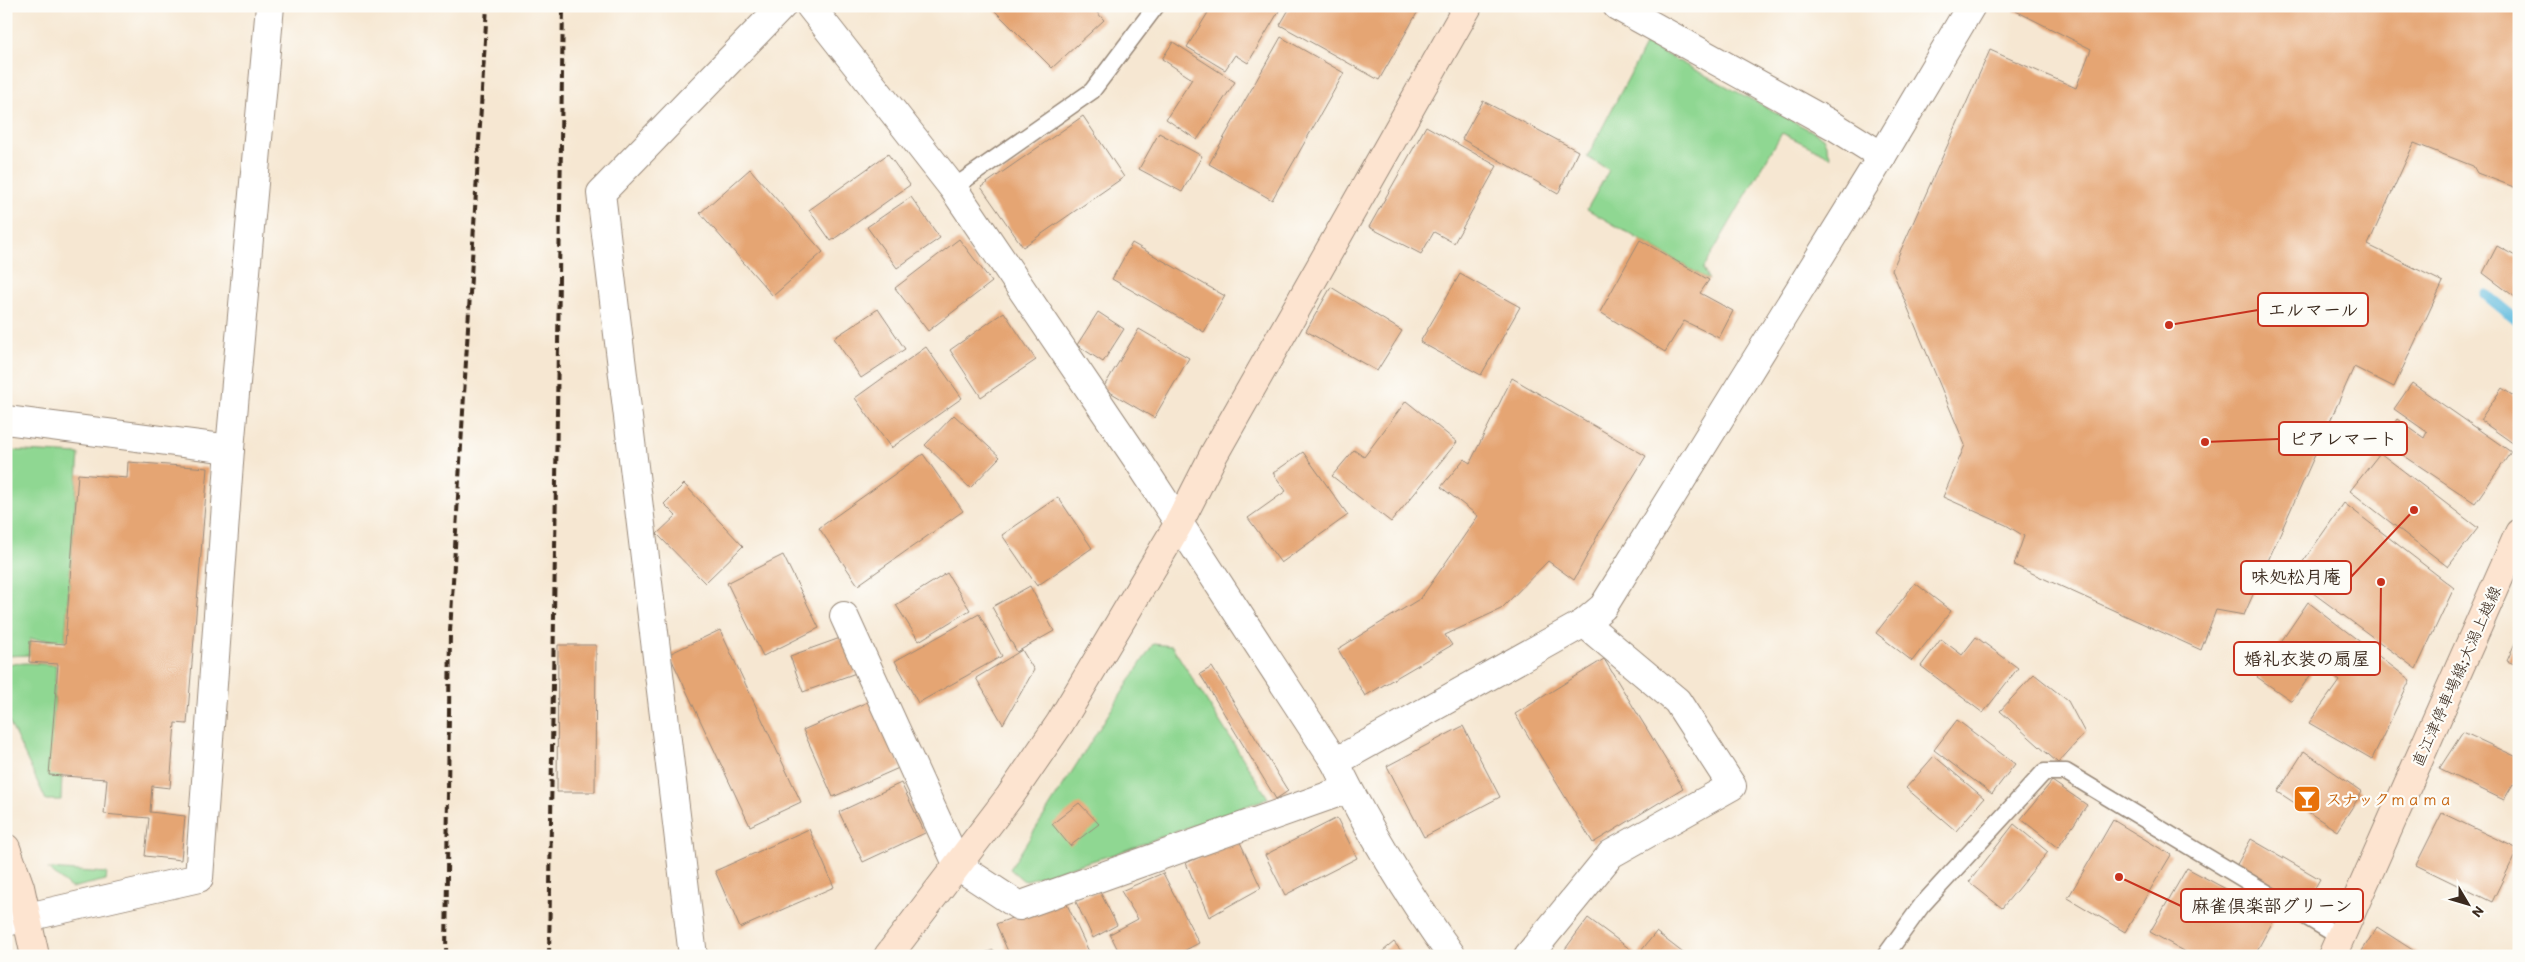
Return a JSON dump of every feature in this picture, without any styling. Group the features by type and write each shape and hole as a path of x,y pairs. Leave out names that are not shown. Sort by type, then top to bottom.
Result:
{"street":[{"path":"17,919 198,878 230,449 270,6"},
{"path":"693,956 600,193 782,6"},
{"path":"810,6 953,188 1179,523 1335,762 1348,789 1418,907 1452,956"},
{"path":"888,956 1010,796 1060,723 1179,523 1214,454 1468,6"},
{"path":"1617,6 1834,126 1882,156"},
{"path":"1335,762 1584,623 1603,607 1882,156 1971,6"},
{"path":"6,420 230,449"},
{"name":"直江津停車場線;大潟上越線","path":"2336,946 2519,533"},
{"path":"844,616 958,866 1019,906 1348,789"},
{"path":"1528,956 1611,854 1732,786 1677,701 1584,623"},
{"path":"6,848 20,886 17,919 35,956"}],"lane":[{"path":"953,188 1092,90 1156,6"},
{"path":"1885,956 1922,905 2044,772 2066,772 2336,946"}],"green space":[{"path":"1646,44 1823,137 1831,157 1782,133 1703,269 1709,280 1587,209 1609,170 1587,157"},
{"path":"6,450 79,454 65,641 30,639 29,655 6,656"},
{"path":"1153,644 1172,646 1268,798 1115,854 1024,881 1010,869"},
{"path":"6,664 56,665 51,773 62,774 61,800 46,800 6,715"},
{"path":"48,869 107,873 106,880 71,888"}],"building":[{"path":"990,6 1091,6 1104,20 1052,68"},
{"path":"1212,6 1271,6 1279,11 1248,63 1235,55 1225,70 1187,47"},
{"path":"1291,6 1421,6 1379,80 1280,25"},
{"path":"2006,6 2519,6 2519,189 2477,173 2473,166 2414,143 2368,245 2443,282 2394,387 2354,367 2244,615 2216,610 2201,650 2014,565 2024,536 2006,525 1943,497 1965,445 1892,270 1990,50 2076,88 2091,49"},
{"path":"1281,37 1344,73 1272,200 1209,164"},
{"path":"1173,42 1235,82 1197,140 1166,119 1192,79 1162,59"},
{"path":"1483,101 1578,151 1558,194 1462,139"},
{"path":"1083,116 1124,177 1023,247 981,187"},
{"path":"1426,126 1497,166 1454,243 1434,232 1421,254 1369,227"},
{"path":"1159,133 1202,156 1182,192 1139,169"},
{"path":"888,154 910,185 831,241 809,210"},
{"path":"750,169 823,252 773,296 700,213"},
{"path":"911,197 940,238 897,268 867,227"},
{"path":"959,239 992,282 928,331 895,288"},
{"path":"1640,240 1709,280 1700,293 1733,311 1719,338 1684,321 1665,352 1600,312"},
{"path":"1132,243 1225,296 1204,332 1112,279"},
{"path":"2497,246 2519,258 2519,300 2483,273"},
{"path":"1460,274 1520,307 1481,375 1420,342"},
{"path":"1331,287 1402,331 1377,371 1306,331"},
{"path":"878,309 905,349 861,378 834,338"},
{"path":"1004,312 1036,360 981,397 950,350"},
{"path":"1098,312 1124,329 1103,362 1077,345"},
{"path":"1139,329 1189,358 1154,418 1103,388"},
{"path":"926,347 962,398 891,448 855,398"},
{"path":"1512,378 1646,456 1599,533 1574,580 1548,561 1501,609 1445,635 1452,645 1365,696 1338,649 1421,598 1478,516 1441,487 1464,459 1470,463"},
{"path":"2412,383 2511,452 2475,503 2382,441 2397,419 2424,438 2427,432 2394,409"},
{"path":"2502,388 2519,400 2519,437 2514,444 2480,420"},
{"path":"1406,401 1457,442 1391,522 1332,476 1354,450 1364,457"},
{"path":"954,415 1000,457 970,488 925,445"},
{"path":"1303,452 1348,515 1281,563 1248,518 1286,491 1273,473"},
{"path":"2380,453 2478,528 2448,567 2350,491"},
{"path":"923,454 963,511 858,585 819,528"},
{"path":"128,462 208,468 187,724 175,723 170,788 152,786 150,812 185,816 181,860 145,856 149,818 104,814 107,779 49,775 58,664 29,662 30,641 65,644 78,474 127,478"},
{"path":"684,484 743,546 705,583 657,534 676,516 664,504"},
{"path":"1058,497 1092,548 1037,586 1002,535"},
{"path":"2344,503 2454,588 2416,669 2309,590 2320,576 2302,563"},
{"path":"783,555 819,628 763,656 727,583"},
{"path":"947,573 970,610 919,641 896,605"},
{"path":"1915,583 1951,611 1912,661 1876,633"},
{"path":"1030,586 1054,631 1017,652 992,607"},
{"path":"2308,602 2410,680 2372,759 2309,723 2339,681 2319,663 2292,701 2257,677"},
{"path":"979,614 1002,656 918,703 895,661"},
{"path":"720,630 801,802 750,826 669,654"},
{"path":"2519,634 2519,666 2507,661"},
{"path":"843,637 856,673 803,692 790,656"},
{"path":"1976,637 2018,668 1983,713 1921,666 1941,639 1962,655"},
{"path":"558,645 596,645 595,792 557,792"},
{"path":"1022,650 1034,670 1003,724 976,678"},
{"path":"1604,659 1683,788 1593,843 1515,714"},
{"path":"1212,667 1288,791 1276,799 1200,674"},
{"path":"2034,674 2068,701 2085,733 2058,763 2000,711"},
{"path":"872,700 901,767 833,797 803,730"},
{"path":"1957,720 2015,764 1992,794 1934,750"},
{"path":"1463,726 1500,797 1424,837 1387,766"},
{"path":"2463,732 2519,758 2519,788 2513,784 2504,800 2439,769"},
{"path":"2304,751 2362,792 2337,831 2278,792"},
{"path":"1934,756 1984,798 1956,831 1906,788"},
{"path":"2052,781 2087,805 2058,848 2021,819"},
{"path":"901,783 925,833 863,862 839,812"},
{"path":"1079,803 1099,824 1070,846 1052,824"},
{"path":"2442,813 2518,849 2492,902 2416,865"},
{"path":"1337,818 1357,858 1285,895 1265,855"},
{"path":"2113,820 2171,855 2125,932 2068,898"},
{"path":"2014,824 2048,852 2002,908 1969,882"},
{"path":"809,829 834,887 740,928 715,871"},
{"path":"2251,839 2320,879 2304,907 2235,868"},
{"path":"1239,840 1261,888 1209,917 1186,863"},
{"path":"2187,868 2276,916 2254,956 2193,956 2150,932"},
{"path":"1163,873 1199,943 1174,956 1121,956 1110,934 1138,919 1121,891"},
{"path":"1100,892 1117,925 1093,938 1075,900"},
{"path":"1064,898 1091,956 1010,956 996,924"},
{"path":"1588,918 1638,955 1656,932 1687,956 1560,956"},
{"path":"2377,927 2422,956 2359,956"},
{"path":"1394,942 1405,956 1377,956"},
{"path":"994,950 996,956 977,956 977,955"}],"waterway":[{"path":"2486,295 2519,322"}],"railway":[{"path":"446,956 450,632 487,6"},
{"path":"549,956 563,6"}],"place":[{"name":"エルマール","path":"2169,325"},
{"name":"ピアレマート","path":"2205,442"},
{"name":"味処松月庵","path":"2414,510"},
{"name":"婚礼衣装の扇屋","path":"2381,582"},
{"name":"スナックｍａｍａ","path":"2307,799"},
{"name":"麻雀倶楽部グリーン","path":"2119,877"}]}
